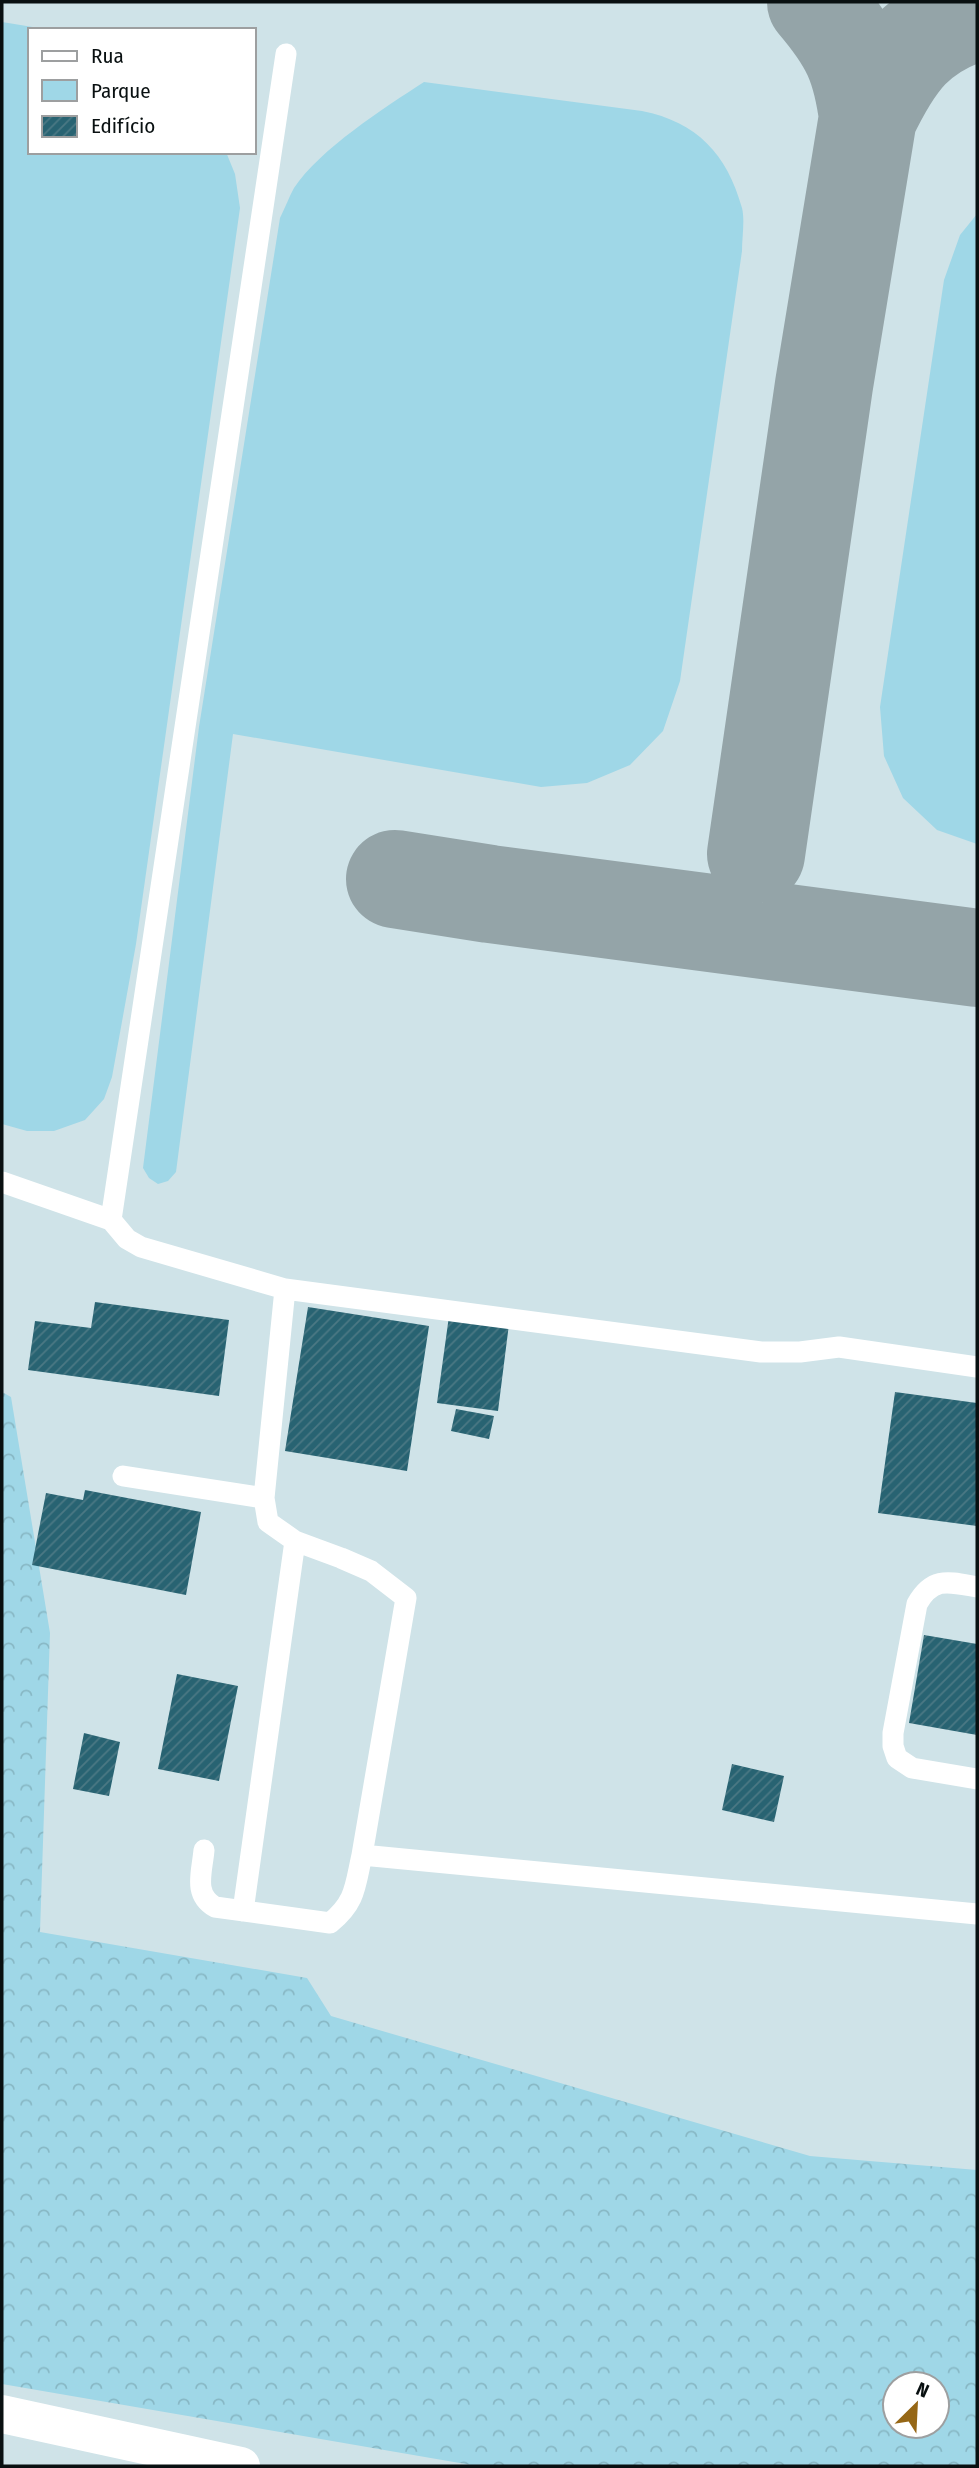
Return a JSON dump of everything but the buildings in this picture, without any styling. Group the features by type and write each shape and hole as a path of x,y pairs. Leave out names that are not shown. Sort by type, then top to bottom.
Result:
{"street":[{"path":"2,2414 241,2466"}],"lane":[{"path":"111,1220 286,54"},
{"path":"2,1182 111,1220 127,1239 141,1247 285,1289 761,1352 800,1352 839,1347 977,1367"},
{"path":"204,1850 200,1893 206,1902 215,1907 330,1923 345,1911 362,1855 406,1598 371,1572 295,1541 268,1522 264,1498 285,1289"},
{"path":"123,1476 264,1498"},
{"path":"243,1911 295,1541"},
{"path":"977,1587 946,1581 933,1585 917,1604 893,1733 893,1746 897,1758 912,1768 977,1779"},
{"path":"362,1855 977,1914"}],"green space":[{"path":"2,22 39,28 28,28 28,154 227,154 235,174 240,208 136,944 112,1077 104,1099 85,1120 54,1131 27,1131 2,1124"},
{"path":"424,82 642,111 661,116 679,123 707,143 718,156 736,189 743,213 742,251 680,681 663,731 630,765 587,783 541,787 233,734 176,1172 168,1181 158,1184 149,1178 143,1168 199,727 280,218 294,188 305,173 354,130"},
{"path":"977,214 977,844 937,830 903,798 884,756 880,707 944,280 960,235"},
{"path":"2,1392 11,1397 50,1633 40,1932 307,1978 331,2016 810,2156 977,2170 977,2466 477,2466 2,2384"}],"taxiway":[{"path":"816,2 846,42 852,55 862,83 868,117 898,65 923,38 956,19 977,12"},
{"path":"756,854 824,385 868,117"},
{"path":"395,879 977,958"}]}
